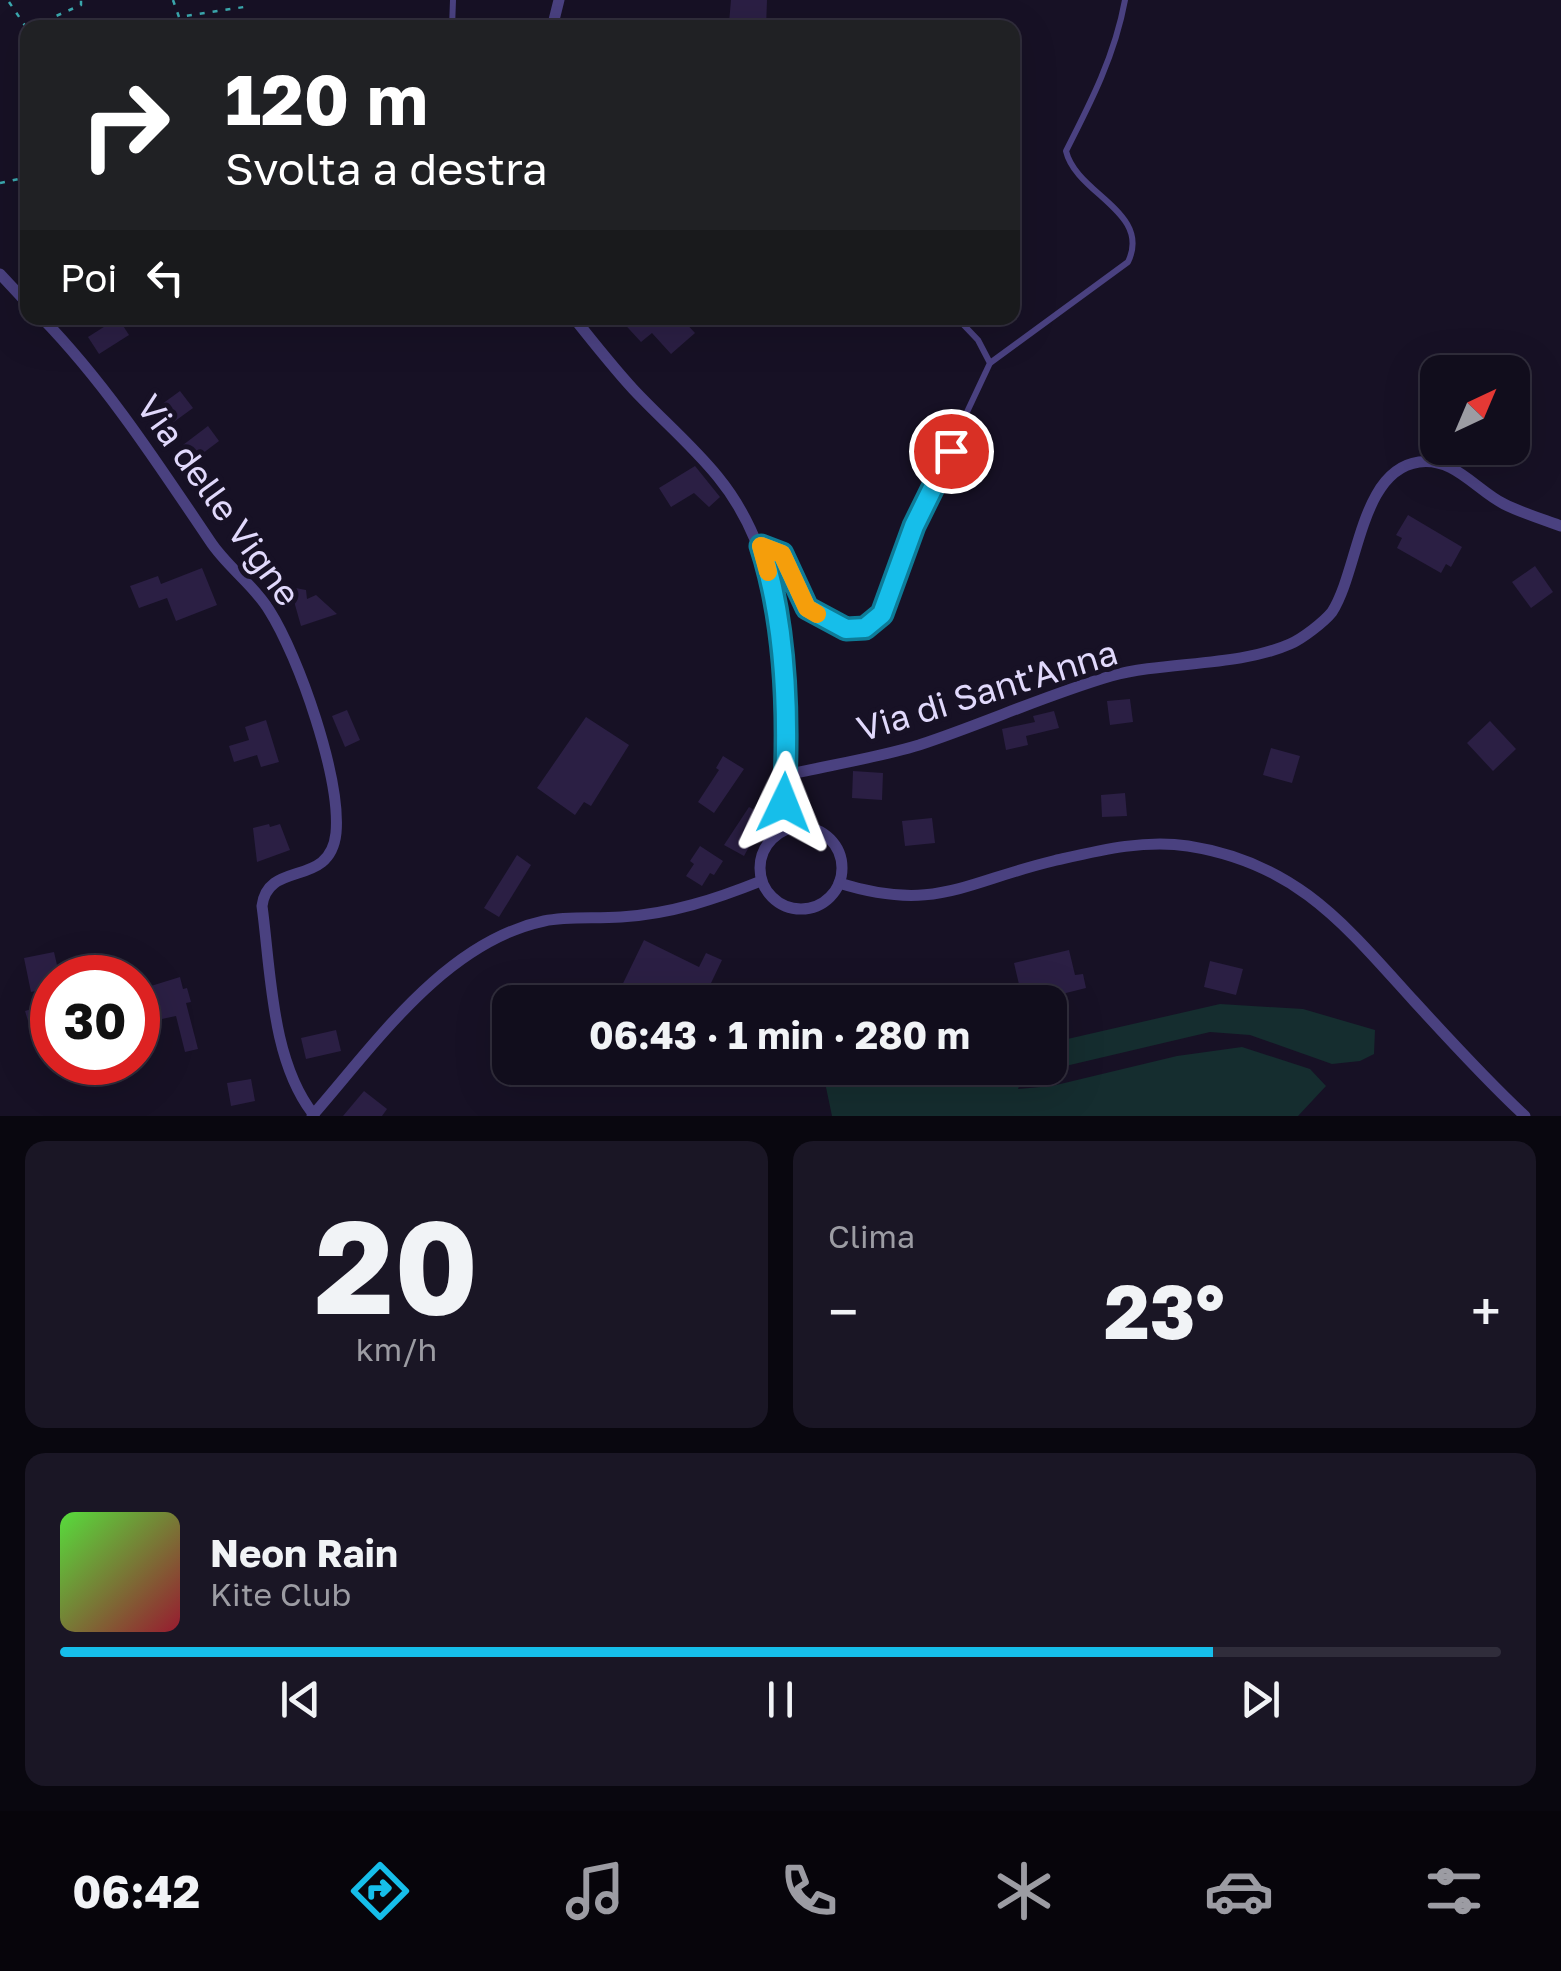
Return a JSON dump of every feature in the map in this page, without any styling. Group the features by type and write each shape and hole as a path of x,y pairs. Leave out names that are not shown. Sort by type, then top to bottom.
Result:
{"street":[{"path":"0,274 20,295"},
{"name":"Via delle Vigne","path":"48,325 114,402 216,551 257,594 274,619 314,718 326,758 336,820 331,851 313,870 272,883 262,906 274,1010 298,1096 313,1115"},
{"path":"580,325 626,381 719,478 761,546 779,630 786,776 783,831"},
{"name":"Via di Sant'Anna","path":"786,776 915,746 1114,676 1238,657 1291,644 1330,614 1353,563 1376,492 1386,478 1401,468 1422,462 1453,468 1503,504 1561,526"},
{"path":"796,827 823,834 840,856 840,883 824,903 800,910 776,901 762,881 760,869 766,846 783,831 796,827"},
{"path":"840,883 890,896 939,894 1108,848 1144,844 1187,845 1253,862 1302,889 1342,921 1525,1116"},
{"path":"313,1115 430,987 498,939 542,922 685,908 762,881"}],"lane":[{"path":"761,546 782,554 807,608 846,629 865,628 882,614 914,526 990,363 1128,262 1134,249 1134,232 1117,210 1089,187 1069,162 1066,150 1096,92 1118,34 1124,0"},
{"path":"963,325 978,340 990,363"}],"path":[{"path":"55,20 56,16 82,5 81,0"},
{"path":"172,0 178,17 244,8 244,0"},
{"path":"9,2 21,20"}],"green space":[{"path":"1220,1004 1303,1009 1375,1030 1374,1054 1360,1061 1332,1064 1250,1035 1210,1032 1067,1066 1067,1039"},
{"path":"1242,1047 1310,1069 1326,1086 1298,1116 832,1116 826,1085 1020,1085 1018,1089 1067,1085 1177,1056"}],"building":[{"path":"731,0 767,0 766,20 729,20"},
{"path":"107,325 123,325 129,335 99,354 88,337"},
{"path":"625,325 688,325 695,333 671,354 652,333 641,342"},
{"path":"180,391 193,408 171,424 158,407"},
{"path":"208,426 219,441 190,463 179,448"},
{"path":"695,466 720,497 709,507 694,493 671,507 659,488"},
{"path":"1408,515 1462,547 1451,567 1446,564 1441,573 1397,548 1402,538 1396,535"},
{"path":"1535,566 1553,592 1531,608 1512,582"},
{"path":"202,568 217,605 176,621 167,598 139,608 130,586 158,576 161,584"},
{"path":"290,587 306,590 307,599 316,595 337,614 301,626"},
{"path":"1130,699 1133,722 1110,725 1107,701"},
{"path":"347,710 360,740 345,747 332,716"},
{"path":"1054,711 1059,728 1026,736 1028,745 1006,750 1002,729 1035,722 1033,716"},
{"path":"586,717 629,745 591,806 584,802 575,815 537,788"},
{"path":"266,720 279,762 261,767 257,755 234,762 229,746 249,740 245,727"},
{"path":"1490,721 1516,749 1493,771 1467,743"},
{"path":"1271,748 1300,756 1292,783 1263,775"},
{"path":"723,756 744,769 714,813 698,802 719,770 716,768"},
{"path":"853,771 883,773 882,800 852,798"},
{"path":"1125,793 1127,816 1102,817 1101,795"},
{"path":"749,807 766,816 744,856 724,845"},
{"path":"932,818 935,843 905,846 902,821"},
{"path":"280,824 290,850 257,862 253,828"},
{"path":"700,846 723,861 702,886 686,876"},
{"path":"517,855 531,865 499,917 484,908"},
{"path":"644,940 699,967 706,953 722,960 710,985 622,985"},
{"path":"1069,950 1075,975 1083,974 1086,988 1067,993 1067,985 1019,985 1014,963"},
{"path":"30,957 30,987 24,958"},
{"path":"1210,961 1243,969 1236,995 1204,987"},
{"path":"180,977 183,989 187,988 191,1002 186,1003 198,1049 185,1052 176,1016 160,1019 160,983"},
{"path":"336,1030 341,1051 306,1059 301,1038"},
{"path":"251,1079 255,1101 231,1106 227,1083"},
{"path":"364,1091 387,1109 382,1116 343,1116"}],"slow traffic":[{"path":"768,572 761,546 782,554 807,608 817,614"}],"route":[{"path":"784,803 786,746 779,630 761,546 782,554 807,608 846,629 865,628 882,614 914,526 951,451"}]}
